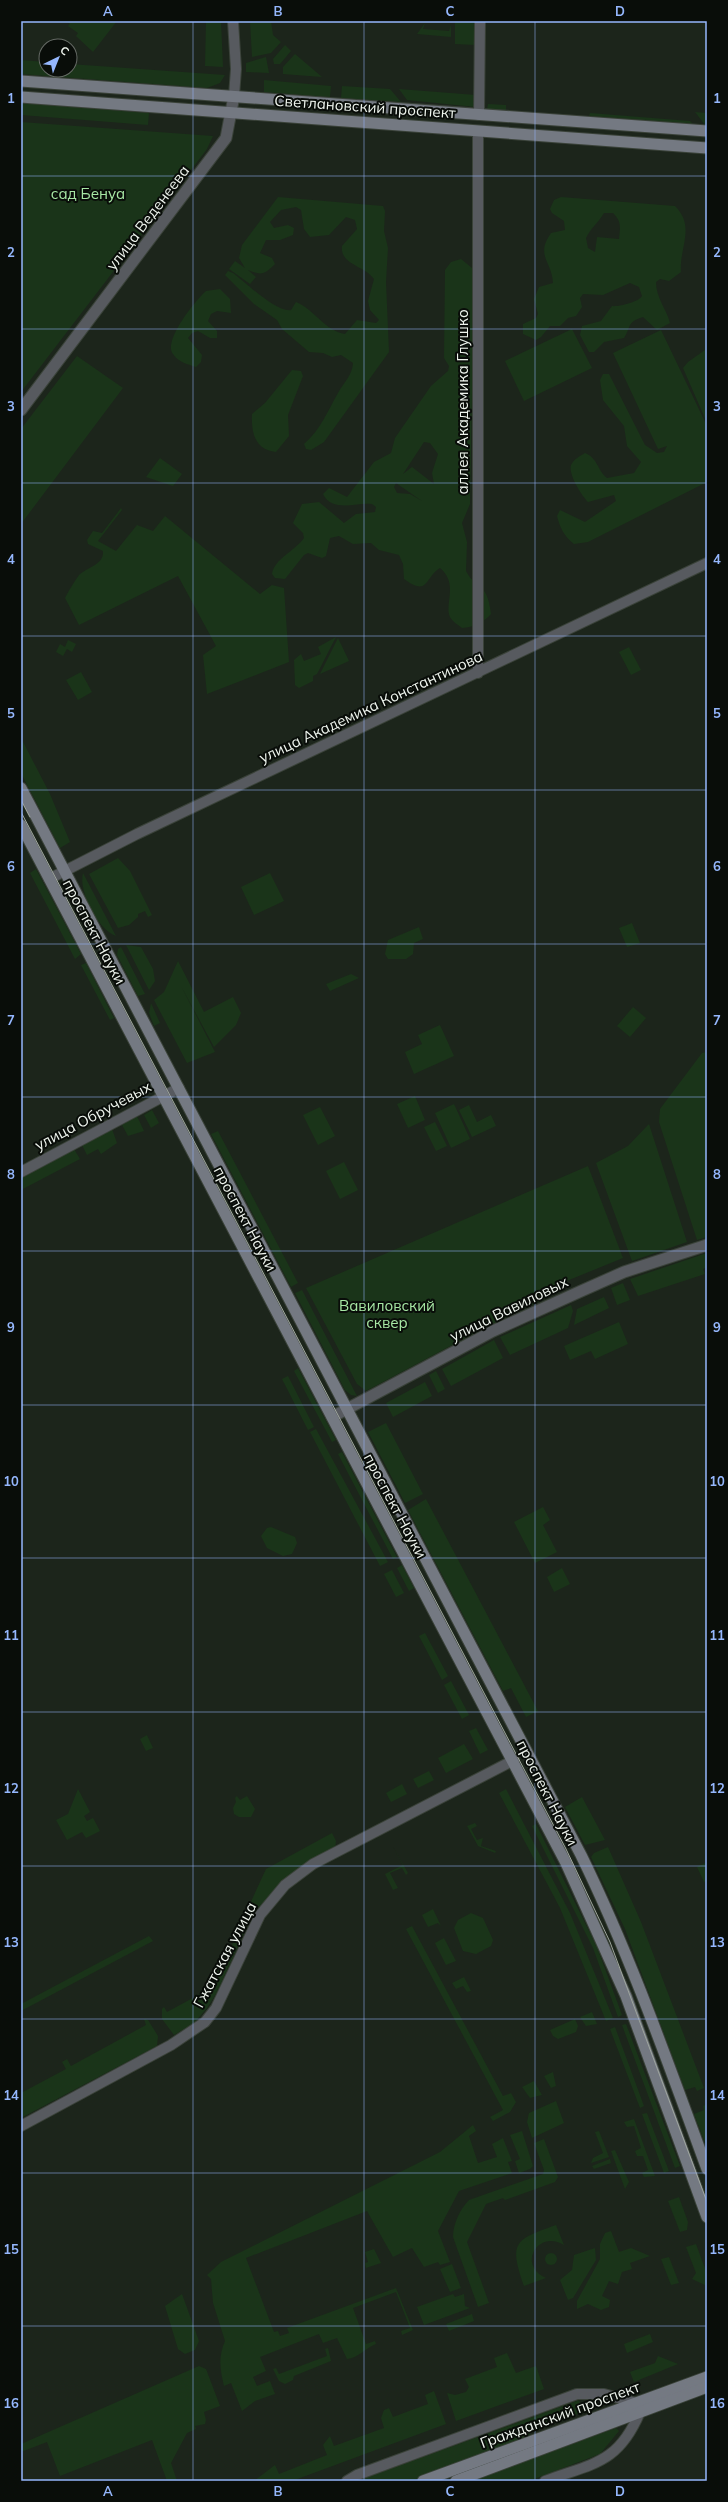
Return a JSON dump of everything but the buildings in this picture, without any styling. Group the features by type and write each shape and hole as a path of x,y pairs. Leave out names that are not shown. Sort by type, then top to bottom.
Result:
{"main road":[{"name":"Светлановский проспект","path":"21,81 707,131"},
{"name":"Светлановский проспект","path":"21,97 707,148"},
{"name":"проспект Науки","path":"21,788 600,1893 642,1993 707,2169"},
{"name":"проспект Науки","path":"21,825 514,1760 569,1869 606,1948 707,2217"},
{"name":"Гражданский проспект","path":"456,2481 638,2408 707,2377"},
{"name":"Гражданский проспект","path":"423,2481 638,2408 707,2387"}],"street":[{"name":"улица Веденеева","path":"21,410 226,138 232,112 236,69 233,21"},
{"path":"479,115 480,21"},
{"name":"аллея Академика Глушко","path":"478,131 478,673"},
{"name":"улица Академика Константинова","path":"49,879 151,828 707,563"},
{"name":"улица Обручевых","path":"21,1172 178,1088"},
{"name":"улица Вавиловых","path":"332,1417 493,1331 624,1272 707,1245"},
{"name":"Гжатская улица","path":"21,2126 171,2045 205,2022 216,2008 260,1915 290,1880 313,1864 514,1760"},
{"path":"347,2481 357,2475 577,2394 604,2394 638,2408 629,2436 612,2454 545,2481"}],"green space":[{"path":"66,21 117,21 93,52 76,36 78,33 68,26 70,24"},
{"path":"206,21 221,21 223,67 205,66"},
{"path":"250,21 271,21 273,35 281,42 271,53 252,57"},
{"path":"455,21 475,21 475,45 455,44"},
{"path":"425,23 423,29 449,31 451,25 451,37 417,34"},
{"path":"285,45 291,51 280,64 274,64 273,59"},
{"path":"295,54 322,77 283,74 283,67"},
{"path":"266,57 269,73 246,72 246,63"},
{"path":"21,60 38,61 38,75 21,74"},
{"path":"78,65 225,75 220,83 207,88 74,78 78,78"},
{"path":"264,80 331,86 330,97 264,92"},
{"path":"342,86 390,89 401,102 341,98"},
{"path":"399,89 476,95 475,107 407,100"},
{"path":"21,103 149,113 148,125 21,115"},
{"path":"488,104 506,105 506,110 487,109"},
{"path":"695,112 707,113 707,125 705,125"},
{"path":"590,113 690,121 693,124 589,116"},
{"name":"сад Бенуа","path":"21,122 213,136 207,149 21,392"},
{"path":"278,197 383,206 385,211 384,231 388,248 386,282 389,352 324,442 311,450 306,449 304,444 323,420 349,375 353,363 341,355 332,357 323,353 309,352 282,329 277,320 254,304 225,275 228,271 233,273 270,302 285,310 291,310 296,302 302,305 331,329 345,334 357,320 376,323 379,320 370,310 368,301 374,279 370,274 349,261 342,252 342,246 357,229 355,220 346,217 329,235 310,237 304,229 301,210 296,207 281,210 270,222 274,228 288,225 294,228 293,235 280,240 266,240 260,253 272,258 275,264 272,267 263,273 248,270 256,277 250,284 229,269 235,261 245,268 239,258 242,245"},
{"path":"561,197 675,206 685,222 686,230 681,272 669,281 660,279 656,282 659,298 670,323 657,330 643,317 631,323 624,338 604,342 594,352 589,352 580,335 582,326 601,321 612,306 628,304 640,298 642,296 639,287 630,283 603,295 583,294 580,298 582,307 576,316 568,318 560,326 550,326 541,337 536,340 523,334 523,324 536,318 538,314 534,299 539,287 553,283 552,275 544,253 544,247 551,233 565,230 564,221 552,213 550,209 554,200","holes":["604,213 613,213 619,222 619,239 597,237 595,252 588,248 586,238 590,231"]},
{"path":"461,259 472,268 474,283 470,504 462,523 467,542 466,571 487,596 491,614 478,624 462,628 450,617 449,581 446,574 440,568 422,586 412,584 404,579 403,564 399,555 379,550 371,543 353,544 339,536 330,538 326,556 322,558 308,553 304,555 285,579 275,578 272,574 281,559 304,538 303,533 293,523 302,504 319,502 344,523 356,514 375,512 376,507 372,504 339,505 327,500 323,494 329,488 347,497 374,462 391,453 395,438 431,386 448,371 449,366 444,358 445,270 451,262","holes":["424,442 430,443 438,454 432,473 434,484 412,467 403,474","396,483 422,501 410,494 397,493 394,487"]},
{"path":"220,289 230,299 231,313 217,311 211,314 208,321 217,331 217,338 210,338 198,331 192,333 188,338 202,355 201,362 196,367 177,359 171,348 176,330 195,303 206,291"},
{"path":"572,329 592,368 524,401 505,361"},
{"path":"661,330 707,426 707,482 588,542 574,544 563,532 557,516 560,510 585,522 616,501 614,495 588,502 582,495 571,474 571,465 574,461 585,453 589,455 593,458 607,478 634,473 641,462 627,446 624,426 603,400 600,380 603,374 609,374 645,445 657,453 664,452 667,446 658,449 613,353"},
{"path":"707,335 707,423 683,368 688,362 705,350"},
{"path":"77,356 123,388 21,524 21,429"},
{"path":"292,370 301,371 303,376 288,415 289,436 276,452 269,451 263,448 256,439 252,428 252,414 265,403"},
{"path":"160,458 182,474 173,486 146,477"},
{"path":"121,508 122,510 98,541 116,551 137,525 153,531 165,516 260,594 272,585 284,588 289,662 207,694 203,655 216,646 178,576 79,625 65,598 79,575 98,563 103,556 103,551 88,544 87,540 93,531 102,533"},
{"path":"336,637 317,674 313,676 313,681 299,688 295,685 294,660 301,654 304,661 321,654 318,647"},
{"path":"338,638 349,661 320,674"},
{"path":"68,640 76,644 72,652 67,649 63,656 56,652 60,644 65,647"},
{"path":"629,647 641,670 631,675 619,652"},
{"path":"81,672 92,692 78,700 66,680"},
{"path":"21,738 50,794 70,842 60,848 21,773"},
{"path":"118,858 130,871 152,915 148,917 145,911 138,914 138,917 129,925 118,928 89,874"},
{"path":"36,869 81,954 75,959 30,873"},
{"path":"83,873 116,936 103,926 91,909 86,899 82,881"},
{"path":"270,873 284,901 254,915 241,887"},
{"path":"632,923 640,943 627,947 619,928"},
{"path":"419,927 423,939 414,943 413,954 406,959 388,959 385,954 388,940"},
{"path":"126,945 141,947 153,969 155,981 149,990"},
{"path":"121,947 145,994 138,996 117,955 118,949"},
{"path":"178,961 204,1012 233,997 241,1013 236,1025 214,1047 181,986 215,1052 187,1063 154,1000 164,992"},
{"path":"86,963 114,1018 110,1020 81,965"},
{"path":"351,974 359,978 330,991 326,984"},
{"path":"151,1003 160,1023 154,1026 149,1013"},
{"path":"633,1007 646,1018 630,1037 617,1026"},
{"path":"440,1025 454,1056 414,1074 405,1052 422,1044 418,1035"},
{"path":"707,1052 707,1237 697,1240 659,1122 660,1109 702,1053"},
{"path":"415,1096 425,1120 408,1128 397,1104"},
{"path":"454,1104 470,1139 451,1148 435,1113"},
{"path":"469,1105 477,1122 491,1115 496,1126 472,1137 459,1110"},
{"path":"320,1107 335,1136 318,1145 303,1115"},
{"path":"152,1110 159,1123 151,1128 144,1115"},
{"path":"137,1116 144,1131 128,1136 122,1125"},
{"path":"435,1122 447,1146 436,1151 424,1127"},
{"path":"649,1124 687,1242 632,1261 596,1163 628,1146"},
{"path":"112,1129 117,1143 101,1154 98,1149 87,1155 82,1145"},
{"path":"218,1131 298,1283 291,1287 211,1134"},
{"path":"74,1149 80,1159 21,1190 21,1178"},
{"path":"344,1162 358,1190 340,1199 326,1171"},
{"name":"Вавиловский сквер","path":"588,1166 623,1258 547,1289 549,1297 488,1326 366,1391 357,1384 306,1288"},
{"path":"707,1253 707,1267 703,1269 705,1274 638,1296 630,1279"},
{"path":"623,1283 630,1300 617,1305 611,1288"},
{"path":"302,1290 357,1396 351,1395 345,1390 295,1293"},
{"path":"604,1297 609,1308 574,1325 577,1309"},
{"path":"571,1305 573,1311 568,1328 510,1355 500,1337"},
{"path":"619,1322 628,1344 595,1359 591,1351 570,1360 564,1346"},
{"path":"494,1340 503,1358 451,1386 442,1369"},
{"path":"298,1368 336,1440 332,1442 294,1371"},
{"path":"436,1371 445,1389 438,1393 429,1375"},
{"path":"288,1376 314,1427 308,1430 282,1379"},
{"path":"425,1382 432,1396 393,1417 386,1403"},
{"path":"386,1423 423,1494 405,1503 368,1432"},
{"path":"316,1429 388,1562 380,1566 310,1432"},
{"path":"342,1452 397,1557 393,1559 338,1454"},
{"path":"426,1499 538,1711 526,1717 511,1688 503,1691 408,1510"},
{"path":"543,1507 550,1520 543,1525 557,1552 535,1563 514,1522"},
{"path":"271,1527 295,1537 297,1543 292,1554 283,1556 267,1548 261,1536 267,1528"},
{"path":"402,1565 414,1588 409,1591 397,1568"},
{"path":"562,1568 570,1584 554,1592 547,1577"},
{"path":"392,1570 404,1593 396,1597 384,1574"},
{"path":"425,1633 448,1676 442,1680 419,1636"},
{"path":"451,1681 469,1715 462,1719 444,1685"},
{"path":"476,1728 488,1750 480,1754 469,1731"},
{"path":"147,1735 153,1748 146,1751 140,1739"},
{"path":"464,1744 473,1759 446,1773 438,1758"},
{"path":"429,1771 434,1780 418,1788 413,1779"},
{"path":"402,1784 407,1794 391,1802 386,1793"},
{"path":"78,1789 90,1812 84,1816 87,1821 93,1818 100,1831 86,1838 82,1832 67,1840 56,1820 68,1814"},
{"path":"506,1789 570,1913 613,2018 606,2021 560,1908 499,1793"},
{"path":"237,1796 240,1800 247,1796 255,1809 251,1817 239,1817 234,1814 233,1808 236,1802 235,1798"},
{"path":"582,1797 605,1840 585,1845 565,1807"},
{"path":"475,1823 477,1826 471,1829 477,1840 483,1838 481,1846 496,1851 495,1853 478,1846 467,1826"},
{"path":"536,1824 597,1947 622,2015 618,2017 593,1948 532,1826"},
{"path":"332,1833 336,1841 335,1848 284,1879 257,1909 249,1906 266,1869"},
{"path":"393,1847 408,1873 406,1875 402,1868 390,1873 398,1888 393,1890 385,1874 403,1865"},
{"path":"608,1847 641,1922 704,2088 697,2091 695,2087 685,2090 625,1929 591,1857 594,1853"},
{"path":"707,1862 707,1881 704,1882 697,1867"},
{"path":"433,1909 441,1926 438,1923 428,1927 422,1915"},
{"path":"471,1913 483,1918 493,1940 491,1946 476,1954 463,1951 454,1928 458,1920"},
{"path":"249,1915 251,1918 216,1994 207,2008 194,2023 174,2035 162,2019 162,2009 164,2007 167,2012 204,1992 229,1952 243,1920"},
{"path":"412,1926 503,2096 511,2093 516,2102 510,2112 493,2121 490,2117 503,2110 406,1929"},
{"path":"149,1936 153,1941 21,2011 21,2004"},
{"path":"444,1938 456,1961 446,1965 435,1943"},
{"path":"464,1977 471,1991 467,1992 463,1986 456,1989 452,1983"},
{"path":"592,2012 597,2024 586,2026 580,2017"},
{"path":"144,2019 148,2020 158,2036 157,2046 21,2118 21,2093 66,2069 62,2062 67,2059 71,2066 146,2025"},
{"path":"575,2019 578,2026 576,2032 558,2039 553,2036 550,2030"},
{"path":"626,2024 680,2166 675,2168 622,2025"},
{"path":"615,2027 644,2106 640,2108 610,2029"},
{"path":"553,2072 556,2086 551,2088 544,2076"},
{"path":"534,2081 542,2095 530,2098 522,2087"},
{"path":"556,2101 564,2123 532,2138 527,2122 529,2113"},
{"path":"707,2104 707,2148 694,2114 704,2110 703,2106"},
{"path":"647,2113 669,2171 664,2173 642,2114"},
{"path":"634,2119 655,2176 644,2177 642,2173 648,2170 643,2156 637,2156 635,2151 641,2148 634,2126 627,2127 624,2122"},
{"path":"473,2125 476,2131 469,2136 478,2163 497,2157 492,2144 503,2138 512,2161 508,2162 512,2173 459,2191 438,2231 450,2262 440,2265 438,2262 424,2267 412,2248 393,2257 367,2211 246,2258 274,2332 278,2331 280,2336 289,2333 287,2328 396,2288 413,2330 402,2335 401,2331 410,2328 396,2292 353,2308 366,2344 375,2341 376,2344 359,2355 347,2359 337,2338 323,2343 319,2334 260,2357 266,2371 253,2377 257,2386 270,2381 275,2394 255,2401 242,2411 231,2383 224,2386 220,2363 221,2352 225,2341 213,2303 211,2279 207,2275 221,2262 440,2152"},
{"path":"522,2131 533,2166 530,2169 519,2173 515,2161 520,2159 510,2135"},
{"path":"599,2131 609,2157 591,2163 593,2158 603,2153 595,2132"},
{"path":"544,2139 558,2177 555,2182 505,2200 503,2198 486,2204 467,2242 489,2303 478,2307 453,2237 454,2227 463,2208 469,2200 543,2174 544,2170 534,2143"},
{"path":"615,2150 629,2182 625,2189 611,2151"},
{"path":"610,2159 611,2163 594,2169 592,2166"},
{"path":"679,2197 688,2222 687,2230 680,2232 668,2201"},
{"path":"556,2225 564,2245 555,2241 546,2241 534,2250 532,2257 533,2265 537,2272 546,2278 524,2286 517,2260 516,2251 519,2245 523,2239"},
{"path":"611,2231 619,2252 631,2248 650,2256 630,2263 632,2269 622,2272 618,2284 609,2281 602,2296 610,2300 609,2307 601,2310 588,2304 577,2309 577,2301 600,2259 600,2244 605,2233"},
{"path":"696,2244 707,2274 707,2286 692,2279 696,2273 686,2247"},
{"path":"595,2248 596,2260 573,2298 568,2300 560,2280 572,2270 574,2255"},
{"path":"374,2249 381,2263 366,2268 365,2263 368,2262 365,2252"},
{"path":"549,2253 553,2253 557,2259 553,2265 549,2265 545,2261 545,2257"},
{"path":"669,2257 679,2283 671,2285 661,2259"},
{"path":"452,2264 461,2288 450,2292 440,2269"},
{"path":"182,2294 199,2341 195,2350 185,2354 178,2349 165,2306"},
{"path":"453,2294 455,2297 464,2294 465,2306 470,2308 424,2325 417,2307"},
{"path":"472,2314 474,2321 449,2331 446,2324"},
{"path":"650,2334 653,2342 627,2353 624,2344"},
{"path":"328,2348 331,2361 294,2376 293,2380 285,2384 279,2381 273,2369 276,2368 279,2374 327,2356 325,2349"},
{"path":"507,2353 516,2373 536,2366 544,2389 456,2421 447,2393 455,2395 466,2392 469,2387 465,2379 497,2367 494,2358"},
{"path":"658,2356 678,2364 634,2382 630,2372 655,2363"},
{"path":"199,2366 206,2369 220,2406 204,2412 206,2420 205,2424 195,2426 196,2429 187,2433 171,2463 177,2481 167,2481 152,2440 60,2476 47,2442 21,2452 21,2444"},
{"path":"434,2391 446,2424 292,2481 254,2481 275,2465 279,2474 327,2455 323,2445 330,2436 334,2446 384,2428 381,2418 384,2410 389,2408 393,2417 428,2404 425,2395"},
{"path":"579,2400 583,2412 529,2432 530,2437 411,2481 357,2481"},
{"path":"616,2428 619,2431 600,2454 529,2481 471,2481"}],"tram line":[{"path":"21,800 30,817"},
{"path":"21,812 566,1849 610,1942 707,2202"}]}
